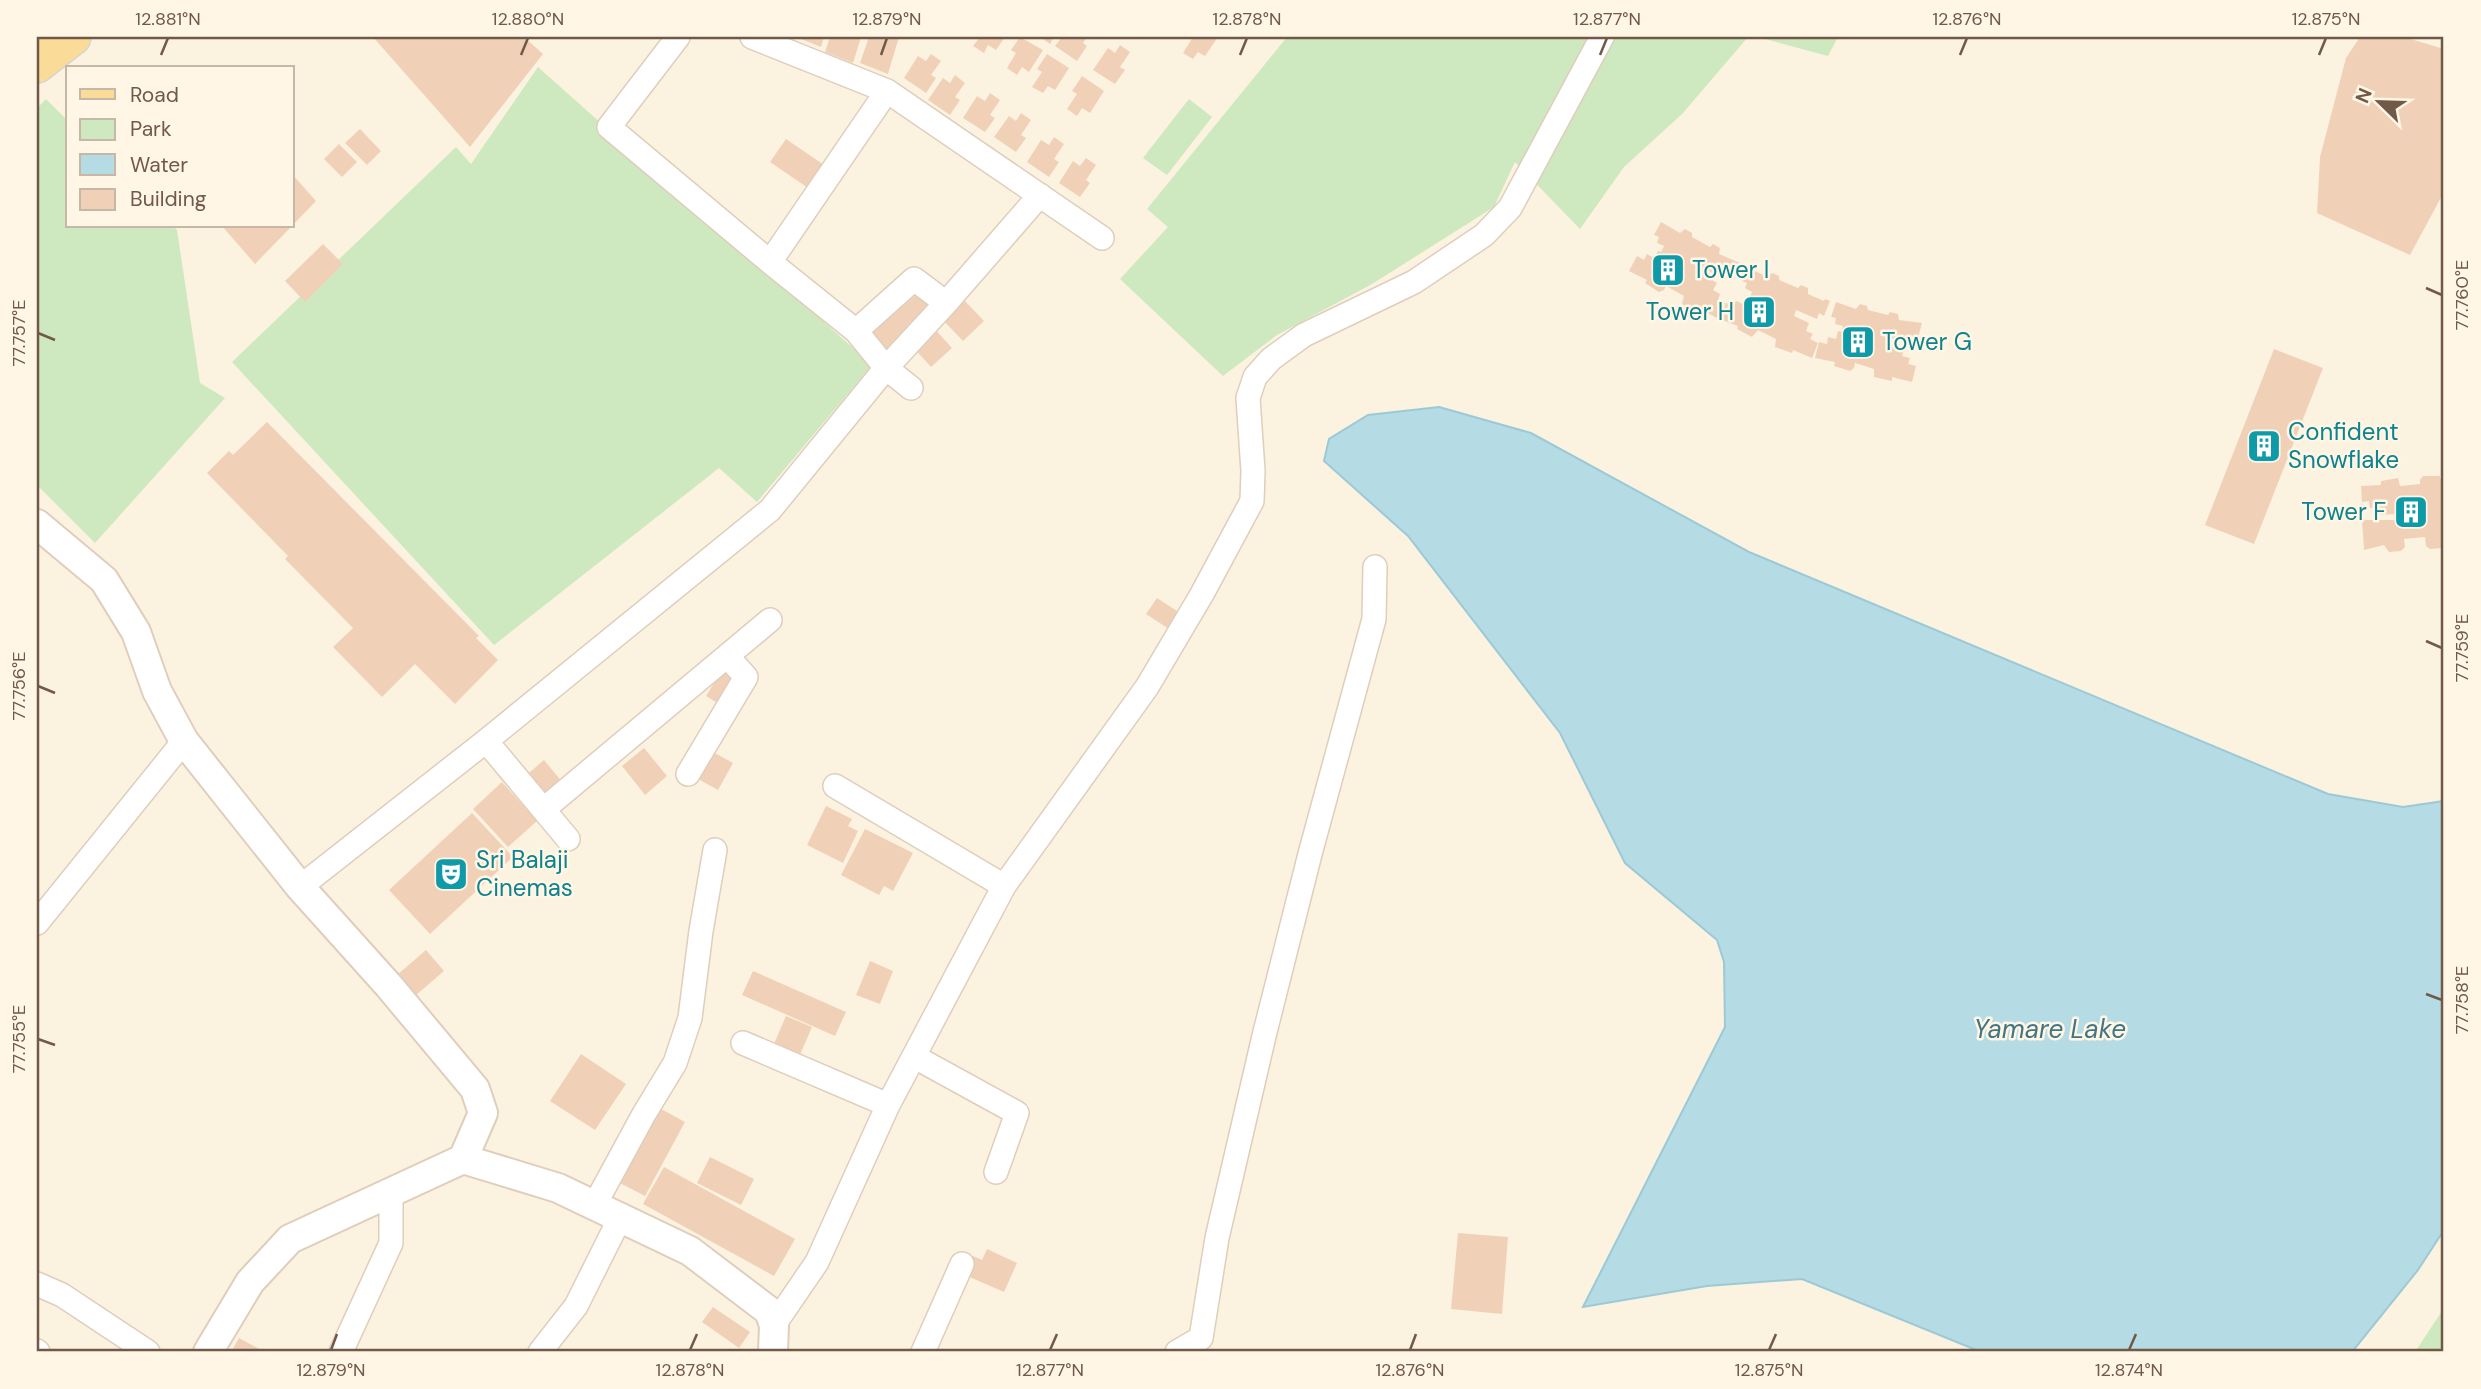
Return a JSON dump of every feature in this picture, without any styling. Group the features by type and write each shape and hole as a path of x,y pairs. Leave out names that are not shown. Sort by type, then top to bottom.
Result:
{"main road":[{"path":"37,65 73,37"}],"street":[{"path":"678,37 609,127 856,331 886,368 911,388"},
{"path":"752,37 887,91 1102,238"},
{"path":"774,1338 817,1262 888,1105 1004,886 1147,687 1202,594 1252,501 1254,471 1248,398 1255,377 1271,359 1304,335 1414,282 1484,235 1510,208 1602,37"},
{"path":"770,262 887,91"},
{"path":"300,887 486,741 770,510 886,368 1040,195"},
{"path":"856,331 914,279 946,303"},
{"path":"37,524 104,580 136,632 157,691 184,741 300,887 389,986 475,1089 483,1114 463,1159 290,1240 250,1282 208,1352"},
{"path":"1177,1352 1201,1338 1217,1238 1264,1036 1374,619 1375,567"},
{"path":"544,809 770,620"},
{"path":"688,774 746,677 727,656"},
{"path":"37,923 184,741"},
{"path":"486,741 568,839"},
{"path":"835,786 1004,886"},
{"path":"540,1352 576,1306 607,1212 644,1114 675,1063 690,1018 715,850"},
{"path":"743,1044 888,1105"},
{"path":"915,1057 1017,1113 996,1172"},
{"path":"463,1159 558,1188 690,1251 769,1311 774,1338"},
{"path":"341,1352 391,1243 391,1192"},
{"path":"923,1352 962,1264"},
{"path":"37,1284 62,1295 148,1352"}],"green space":[{"path":"1287,37 1748,37 1682,114 1624,167 1580,229 1515,162 1494,207 1372,284 1277,335 1223,376 1120,279 1168,227 1147,209"},
{"path":"1758,37 1838,37 1828,56"},
{"path":"538,67 872,365 757,502 719,468 494,645 232,362 456,147 471,164"},
{"path":"46,99 66,119 66,228 177,230 200,383 225,398 95,543 37,485 37,108"},
{"path":"1189,99 1212,117 1167,175 1143,158"},
{"path":"2444,1308 2444,1352 2415,1352"}],"water":[{"name":"Yamare Lake","path":"1439,407 1531,433 1749,552 2328,794 2403,807 2444,801 2444,1230 2418,1270 2352,1352 1981,1352 1802,1279 1707,1286 1583,1307 1725,1027 1724,962 1717,940 1625,863 1560,733 1408,536 1324,461 1329,439 1368,415"}],"building":[{"path":"373,37 524,37 543,54 470,147"},
{"path":"796,37 824,37 821,47"},
{"path":"830,37 861,37 853,63 825,52"},
{"path":"869,37 899,37 888,74 860,63"},
{"path":"980,37 1005,37 996,50 988,45 984,53 973,46"},
{"path":"1020,37 1043,50 1029,72 1022,67 1017,75 1007,68 1016,53 1011,50"},
{"path":"1040,37 1054,37 1050,44"},
{"path":"1062,37 1087,37 1083,43 1087,46 1077,61 1055,46"},
{"path":"1193,37 1218,37 1205,56 1198,52 1193,59 1183,53"},
{"path":"2360,37 2404,37 2444,49 2444,192 2410,255 2317,213 2320,157 2346,58"},
{"path":"1120,45 1130,52 1120,67 1125,70 1115,84 1093,70 1108,48 1115,53"},
{"path":"931,54 941,61 931,75 936,78 926,93 904,78 918,56 926,61"},
{"path":"1047,54 1069,68 1055,90 1048,86 1043,93 1032,87 1042,72 1037,69"},
{"path":"955,75 965,83 955,97 960,100 950,115 928,100 943,78 950,83"},
{"path":"1082,76 1104,91 1090,113 1082,108 1077,116 1067,109 1077,94 1072,91"},
{"path":"990,93 1000,100 990,115 995,118 985,132 963,118 977,96 985,101"},
{"path":"1021,113 1031,120 1021,135 1026,138 1016,152 994,137 1009,116 1016,121"},
{"path":"360,129 381,151 367,165 345,143"},
{"path":"1054,137 1064,144 1054,159 1059,162 1049,177 1027,162 1041,140 1049,145"},
{"path":"786,139 827,167 811,190 770,162"},
{"path":"339,144 357,162 342,177 324,159"},
{"path":"1086,158 1096,165 1086,180 1090,183 1080,197 1059,183 1073,161 1080,166"},
{"path":"294,176 316,201 294,224"},
{"name":"Tower I","path":"1661,222 1680,233 1685,229 1692,233 1692,237 1710,247 1713,244 1720,248 1719,254 1740,263 1733,277 1728,274 1725,280 1706,269 1703,275 1717,283 1713,290 1720,294 1718,300 1725,303 1717,318 1699,308 1697,311 1690,309 1682,304 1684,296 1666,286 1659,292 1645,283 1647,280 1629,271 1637,256 1644,260 1647,254 1654,258 1658,251 1661,252 1664,246 1657,243 1659,237 1654,235"},
{"path":"224,228 290,228 255,264"},
{"path":"323,244 343,264 305,302 285,281"},
{"name":"Tower H","path":"1747,267 1767,277 1772,273 1779,276 1779,280 1798,288 1801,285 1808,288 1808,294 1830,301 1824,316 1819,313 1817,319 1796,310 1794,316 1809,323 1806,331 1813,334 1810,339 1818,343 1812,358 1793,350 1792,353 1775,347 1776,339 1758,330 1752,337 1737,329 1738,326 1720,319 1726,303 1733,306 1736,301 1743,304 1747,296 1750,297 1752,292 1745,288 1747,283 1742,281"},
{"path":"923,289 939,308 886,353 870,334"},
{"path":"964,300 984,321 963,341 943,320"},
{"name":"Tower G","path":"1836,302 1856,309 1860,304 1867,306 1868,310 1888,315 1890,312 1898,314 1899,320 1922,323 1918,338 1912,337 1911,343 1890,338 1888,344 1904,348 1902,356 1910,358 1908,364 1916,366 1912,382 1892,377 1892,381 1874,377 1874,369 1855,363 1850,371 1834,366 1835,362 1815,358 1819,342 1827,344 1828,337 1836,339 1838,331 1842,332 1843,326 1835,324 1836,318 1831,317"},
{"path":"932,326 952,348 931,367 911,345"},
{"name":"Confident Snowflake","path":"2274,349 2323,368 2254,544 2205,525"},
{"path":"267,422 479,636 476,638 498,660 455,704 415,664 382,697 333,647 353,628 285,559 288,556 207,473 229,451 233,455"},
{"name":"Tower F","path":"2423,476 2440,476 2440,479 2444,479 2443,548 2430,549 2426,546 2425,537 2404,539 2405,547 2401,551 2389,552 2384,545 2364,550 2362,520 2396,520 2395,514 2379,515 2378,507 2370,508 2369,501 2362,502 2361,486 2381,485 2381,481 2398,478 2400,486 2420,484"},
{"path":"1157,598 1180,613 1169,629 1146,614"},
{"path":"722,670 740,681 724,707 706,696"},
{"path":"644,748 667,776 645,795 622,766"},
{"path":"706,748 733,763 718,790 691,775"},
{"path":"544,760 563,783 541,801 522,779"},
{"path":"502,782 537,821 508,847 473,809"},
{"path":"826,806 852,819 848,826 858,831 843,863 807,845"},
{"name":"Sri Balaji Cinemas","path":"472,813 513,857 430,934 389,890"},
{"path":"865,829 913,853 893,891 884,886 879,895 841,875"},
{"path":"426,950 444,971 415,996 397,975"},
{"path":"870,961 893,971 880,1004 856,995"},
{"path":"753,971 846,1012 835,1036 742,995"},
{"path":"786,1016 812,1027 799,1057 773,1046"},
{"path":"581,1054 626,1084 595,1130 550,1101"},
{"path":"652,1104 685,1122 645,1196 612,1179"},
{"path":"710,1157 754,1179 741,1205 697,1183"},
{"path":"664,1167 795,1239 774,1276 643,1204"},
{"path":"1458,1233 1508,1237 1502,1314 1451,1309"},
{"path":"987,1249 1017,1263 1004,1292 965,1275 973,1256 982,1260"},
{"path":"713,1307 750,1332 739,1348 702,1322"},
{"path":"239,1338 265,1352 231,1352"}],"place":[{"name":"Tower I","path":"1668,270"},
{"name":"Tower H","path":"1759,312"},
{"name":"Tower G","path":"1858,342"},
{"name":"Confident Snowflake","path":"2264,446"},
{"name":"Tower F","path":"2411,512"},
{"name":"Sri Balaji Cinemas","path":"451,874"}]}
